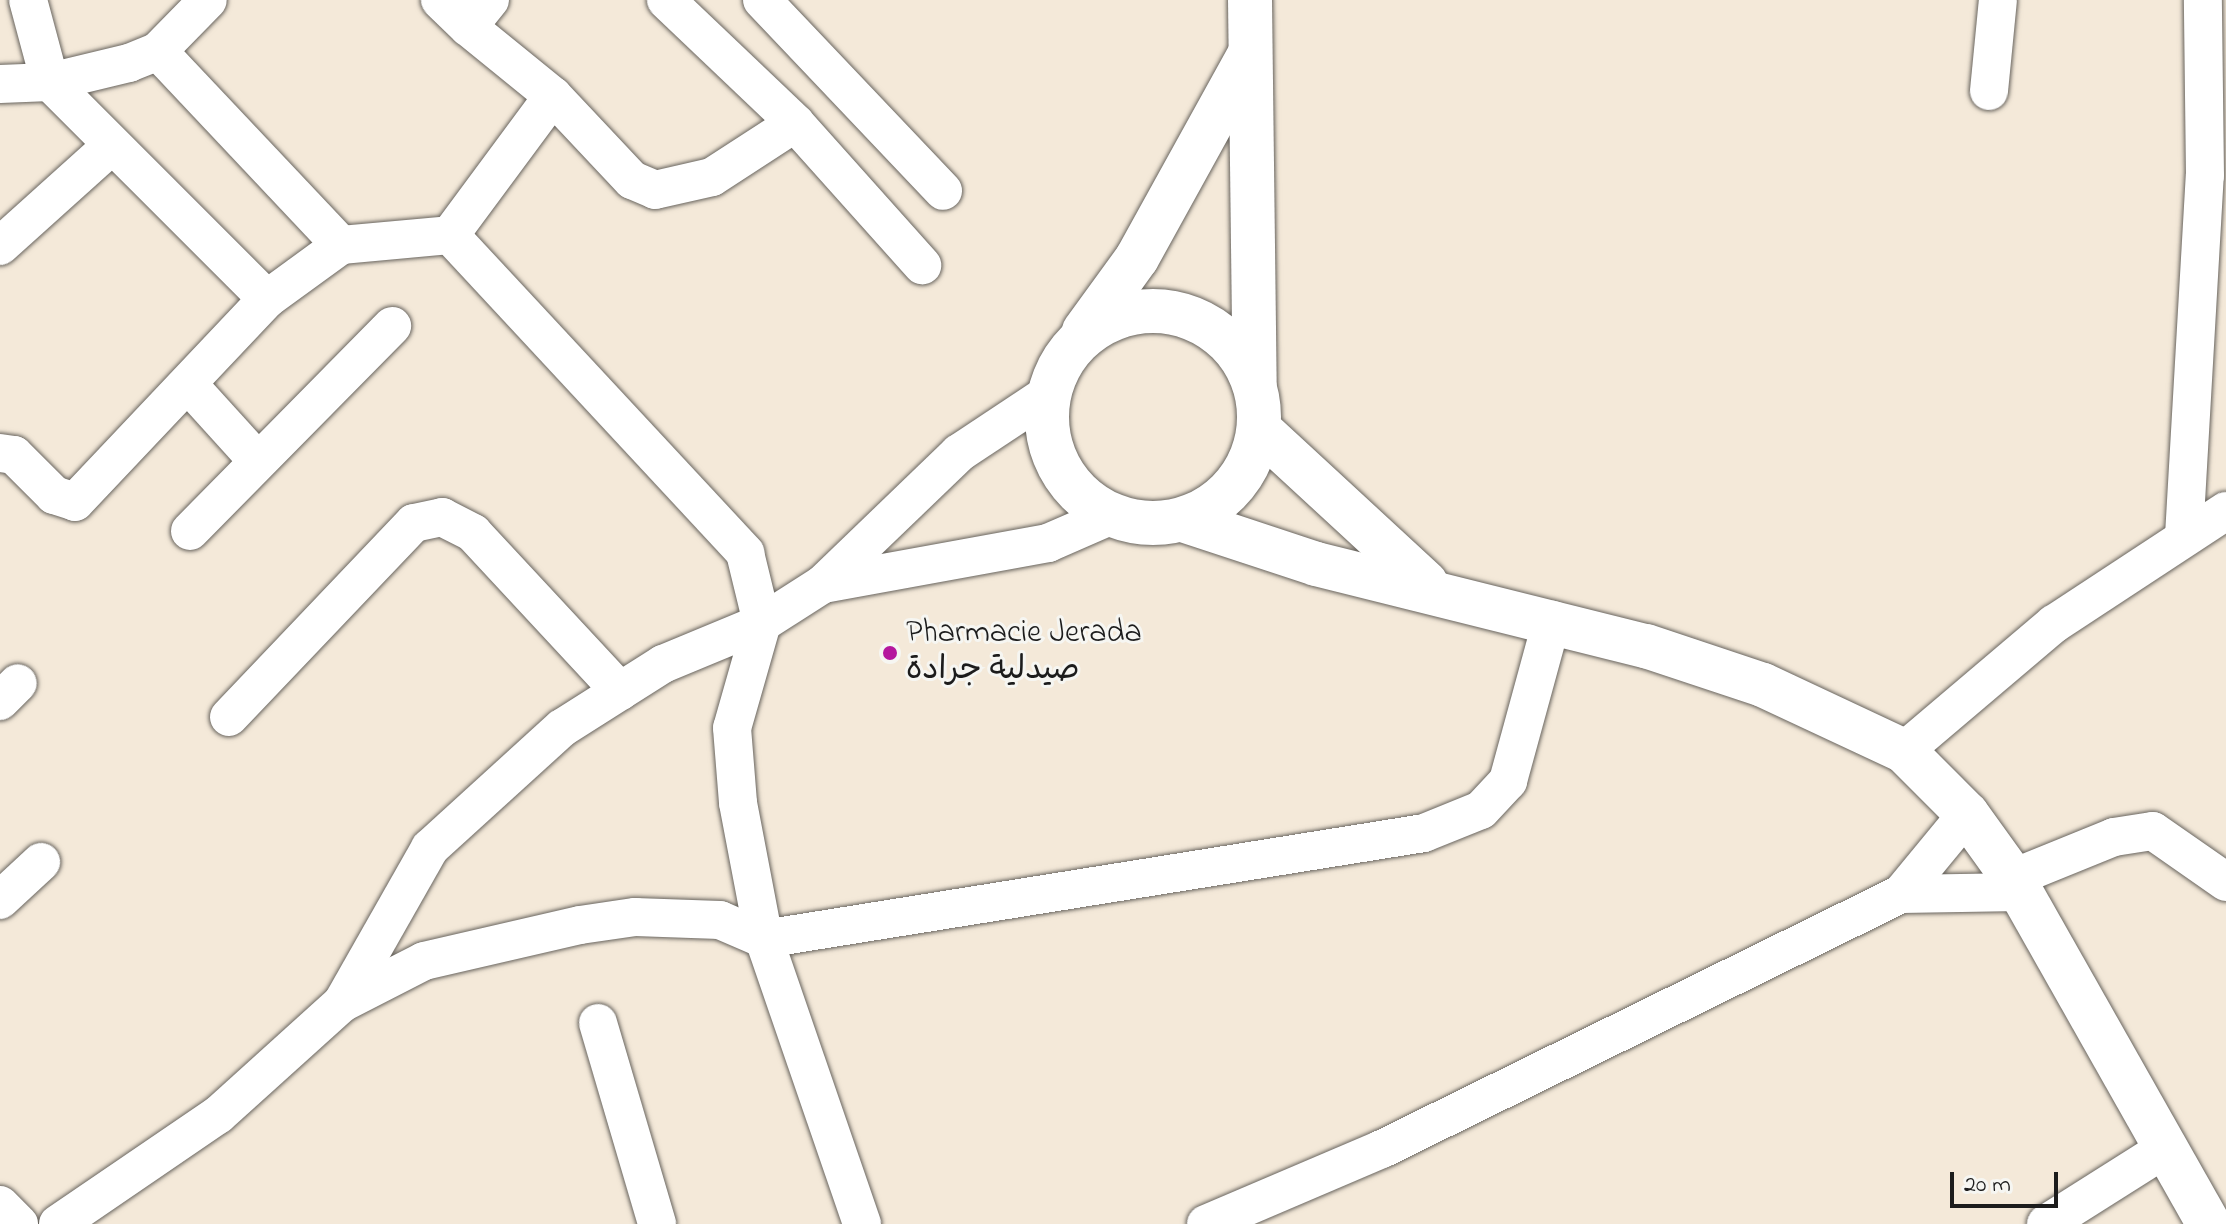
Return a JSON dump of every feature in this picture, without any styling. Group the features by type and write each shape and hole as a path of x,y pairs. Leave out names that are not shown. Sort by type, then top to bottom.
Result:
{"main road":[{"path":"1249,55 1137,258 1073,346 1048,394 1047,431 1057,466 1079,496 1110,516 1146,525 1183,520 1235,487 1259,429 1255,387 1257,149 1249,55 1250,0"},
{"path":"1073,346 1128,313 1192,317 1242,358 1255,387"},
{"path":"1259,429 1434,589"},
{"path":"1183,520 1316,564 1434,589 1552,620 1763,685 1904,751 1967,814 2017,885 2209,1224"}],"street":[{"path":"28,0 50,82 267,299"},
{"path":"0,84 50,82 158,51 208,0"},
{"path":"440,0 479,13 632,180 655,190 712,177 795,123"},
{"path":"666,0 795,123 922,265"},
{"path":"762,0 943,191"},
{"path":"1989,91 1998,0"},
{"path":"2184,536 2205,176 2203,0"},
{"path":"158,51 341,245"},
{"path":"0,453 14,455 54,495 75,502 267,299 341,245 450,235 553,96"},
{"path":"0,246 111,146"},
{"path":"450,235 728,531 745,553 762,623 739,694 732,767 764,939 862,1224"},
{"path":"190,531 256,459 392,326"},
{"path":"188,384 256,459"},
{"path":"342,1003 430,848 562,728 620,691 762,623 823,584 959,453 1048,394"},
{"path":"1904,751 2054,624 2226,511"},
{"path":"823,584 1048,543 1110,516"},
{"path":"229,717 414,523 442,517 473,533 620,691"},
{"path":"58,1224 98,1213 218,1115 342,1003 424,961 607,921 720,920 764,939 1186,876 1424,833 1467,816 1508,781 1552,620"},
{"path":"1901,894 1967,814"},
{"path":"1206,1224 1382,1149 1901,894 2017,885 2144,831 2163,832 2226,882"},
{"path":"0,900 41,862"},
{"path":"598,1023 657,1224"},
{"path":"2046,1224 2168,1147"},
{"path":"0,1205 19,1224"}],"place":[{"name":"Pharmacie Jerada صيدلية جرادة","path":"890,653"}]}
